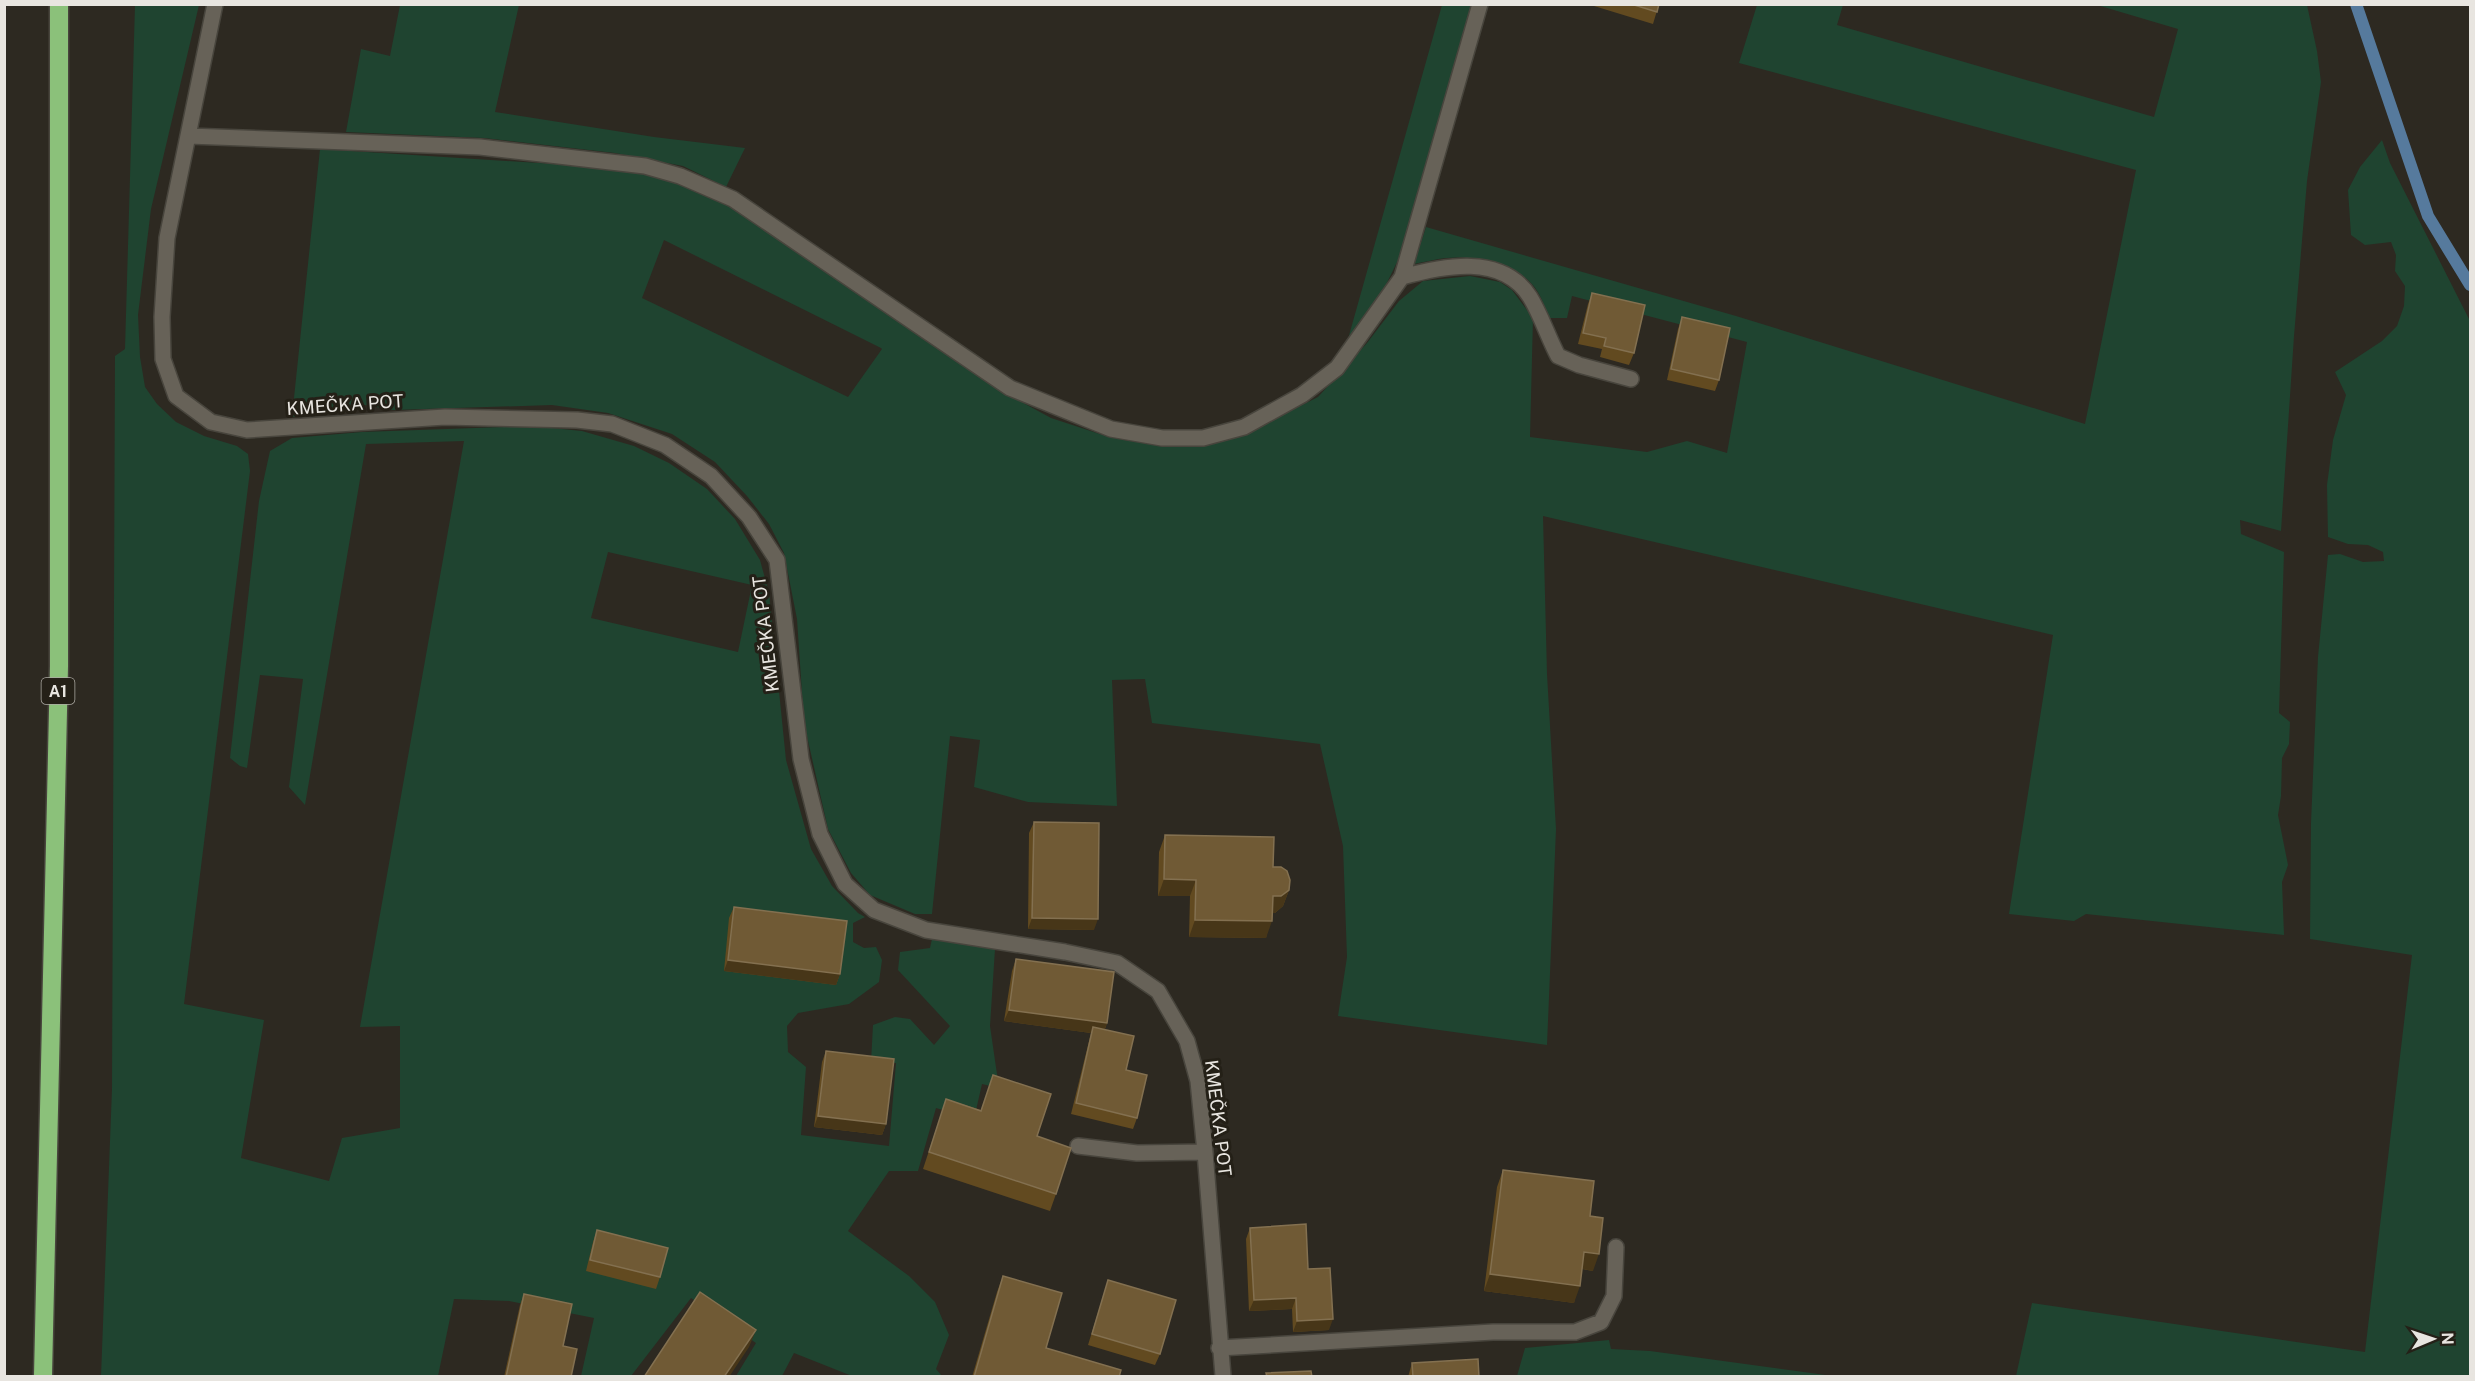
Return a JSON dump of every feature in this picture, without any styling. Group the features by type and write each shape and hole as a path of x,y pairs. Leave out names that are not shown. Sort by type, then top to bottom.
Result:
{"highway":[{"name":"A1","path":"43,1377 59,666 59,4"}],"street":[{"name":"KMEČKA POT","path":"215,4 166,238 162,316 163,359 176,396 211,422 247,430 445,417 577,420 612,424 665,445 711,476 749,517 777,560 801,759 820,834 845,884 874,910 926,930 1065,952 1117,963 1158,991 1187,1041 1198,1081 1223,1377"},
{"path":"189,136 480,147 645,166 680,176 733,199 1010,388 1111,429 1162,438 1203,438 1244,427 1302,395 1337,368 1402,277 1480,4"},
{"path":"1402,277 1434,268 1475,265 1509,276 1529,296 1558,356 1579,365 1630,379"},
{"path":"1078,1146 1137,1153 1205,1152"},
{"path":"1219,1348 1493,1332 1575,1332 1601,1322 1614,1296 1616,1247"}],"green space":[{"path":"135,5 199,5 151,209 138,315 140,357 145,387 157,404 176,422 204,436 237,446 248,454 250,471 184,1004 264,1020 241,1158 329,1181 342,1138 400,1128 400,1026 360,1027 464,441 366,444 305,805 289,787 303,679 260,675 247,768 240,766 230,758 259,501 270,451 292,438 362,432 532,426 582,431 634,446 669,463 707,489 735,519 760,560 769,593 786,760 811,849 832,886 858,913 865,917 853,923 853,942 864,948 876,947 882,960 879,982 849,1004 798,1013 787,1026 788,1052 806,1067 801,1135 889,1146 896,1063 871,1062 873,1025 895,1017 910,1019 934,1045 950,1026 898,970 900,952 930,948 932,939 995,949 990,1026 999,1088 982,1084 974,1119 936,1108 918,1171 889,1171 848,1231 909,1276 935,1302 949,1335 936,1369 942,1376 852,1376 794,1353 782,1376 736,1376 756,1343 691,1298 631,1376 581,1376 594,1318 509,1301 454,1299 438,1376 101,1376 112,1089 115,356 125,349","holes":["608,552 752,585 738,652 591,618"]},
{"path":"400,5 519,5 495,112 654,137 745,148 726,187 683,166 615,153 484,138 346,132 361,49 390,56"},
{"path":"1442,5 1476,5 1404,248 1379,299 1348,339"},
{"path":"1757,5 1843,5 1837,25 2154,117 2178,29 2097,5 2307,5 2321,82 2307,181 2281,531 2240,520 2241,534 2284,552 2279,713 2290,722 2289,744 2282,758 2278,815 2288,865 2282,882 2284,935 2086,914 2074,921 2009,914 2053,635 1543,516 1547,674 1556,829 1547,1045 1338,1016 1347,957 1343,846 1320,744 1152,723 1145,679 1112,680 1117,806 1028,802 974,787 980,740 950,736 932,914 915,914 870,895 851,873 828,829 804,723 797,619 784,553 769,524 747,496 715,462 672,434 608,413 552,405 393,410 365,405 342,406 316,414 292,417 320,149 602,167 640,171 669,179 731,205 1001,391 1051,418 1109,437 1130,441 1201,446 1245,434 1318,397 1367,343 1399,301 1423,281 1470,276 1500,282 1512,290 1533,318 1530,437 1647,452 1687,441 1727,453 1747,342 1572,296 1567,318 1549,318 1533,285 1521,275 1501,265 1479,259 1456,257 1414,264 1426,227 1736,316 2085,424 2136,170 1739,63","holes":["664,240 882,349 848,397 642,298"]},
{"path":"2382,140 2390,163 2470,321 2470,1376 2016,1376 2032,1303 2365,1352 2412,955 2310,939 2311,823 2318,657 2328,555 2340,554 2363,562 2384,561 2383,552 2368,545 2348,544 2328,537 2327,485 2333,440 2346,395 2335,372 2382,341 2397,326 2404,306 2405,286 2395,271 2396,255 2391,242 2365,245 2351,235 2348,190 2360,167"},
{"path":"1609,1340 1611,1349 1650,1351 1833,1376 1517,1376 1525,1348"}],"building":[{"path":"1631,4 1659,4 1657,12"},
{"path":"1592,293 1645,305 1634,353 1604,346 1606,338 1583,333"},
{"path":"1682,317 1730,328 1719,380 1671,369"},
{"path":"1034,822 1099,823 1098,919 1032,918"},
{"path":"1165,835 1274,837 1273,867 1281,867 1287,871 1290,880 1289,890 1281,896 1273,896 1272,921 1195,920 1196,880 1164,879"},
{"path":"734,907 847,921 840,974 728,960"},
{"path":"1016,959 1114,972 1107,1023 1009,1010"},
{"path":"1093,1027 1134,1036 1126,1070 1147,1075 1137,1118 1076,1103"},
{"path":"826,1051 894,1059 886,1124 818,1116"},
{"path":"993,1075 1051,1094 1037,1136 1071,1148 1056,1194 929,1152 946,1099 981,1111"},
{"path":"1503,1170 1594,1181 1590,1216 1603,1218 1599,1254 1584,1252 1580,1286 1490,1274"},
{"path":"1306,1224 1308,1269 1330,1268 1333,1319 1297,1321 1296,1298 1254,1300 1250,1228"},
{"path":"597,1230 668,1248 660,1277 590,1260"},
{"path":"1003,1276 1062,1293 1046,1348 1121,1370 1119,1377 974,1377"},
{"path":"1108,1280 1176,1300 1160,1354 1092,1334"},
{"path":"700,1292 756,1330 724,1377 644,1377"},
{"path":"524,1294 572,1304 563,1346 577,1349 571,1377 506,1377"},
{"path":"1478,1359 1479,1377 1413,1377 1412,1363"},
{"path":"1311,1371 1312,1377 1267,1377 1266,1373"}],"waterway":[{"path":"2356,4 2428,216 2470,285"}]}
